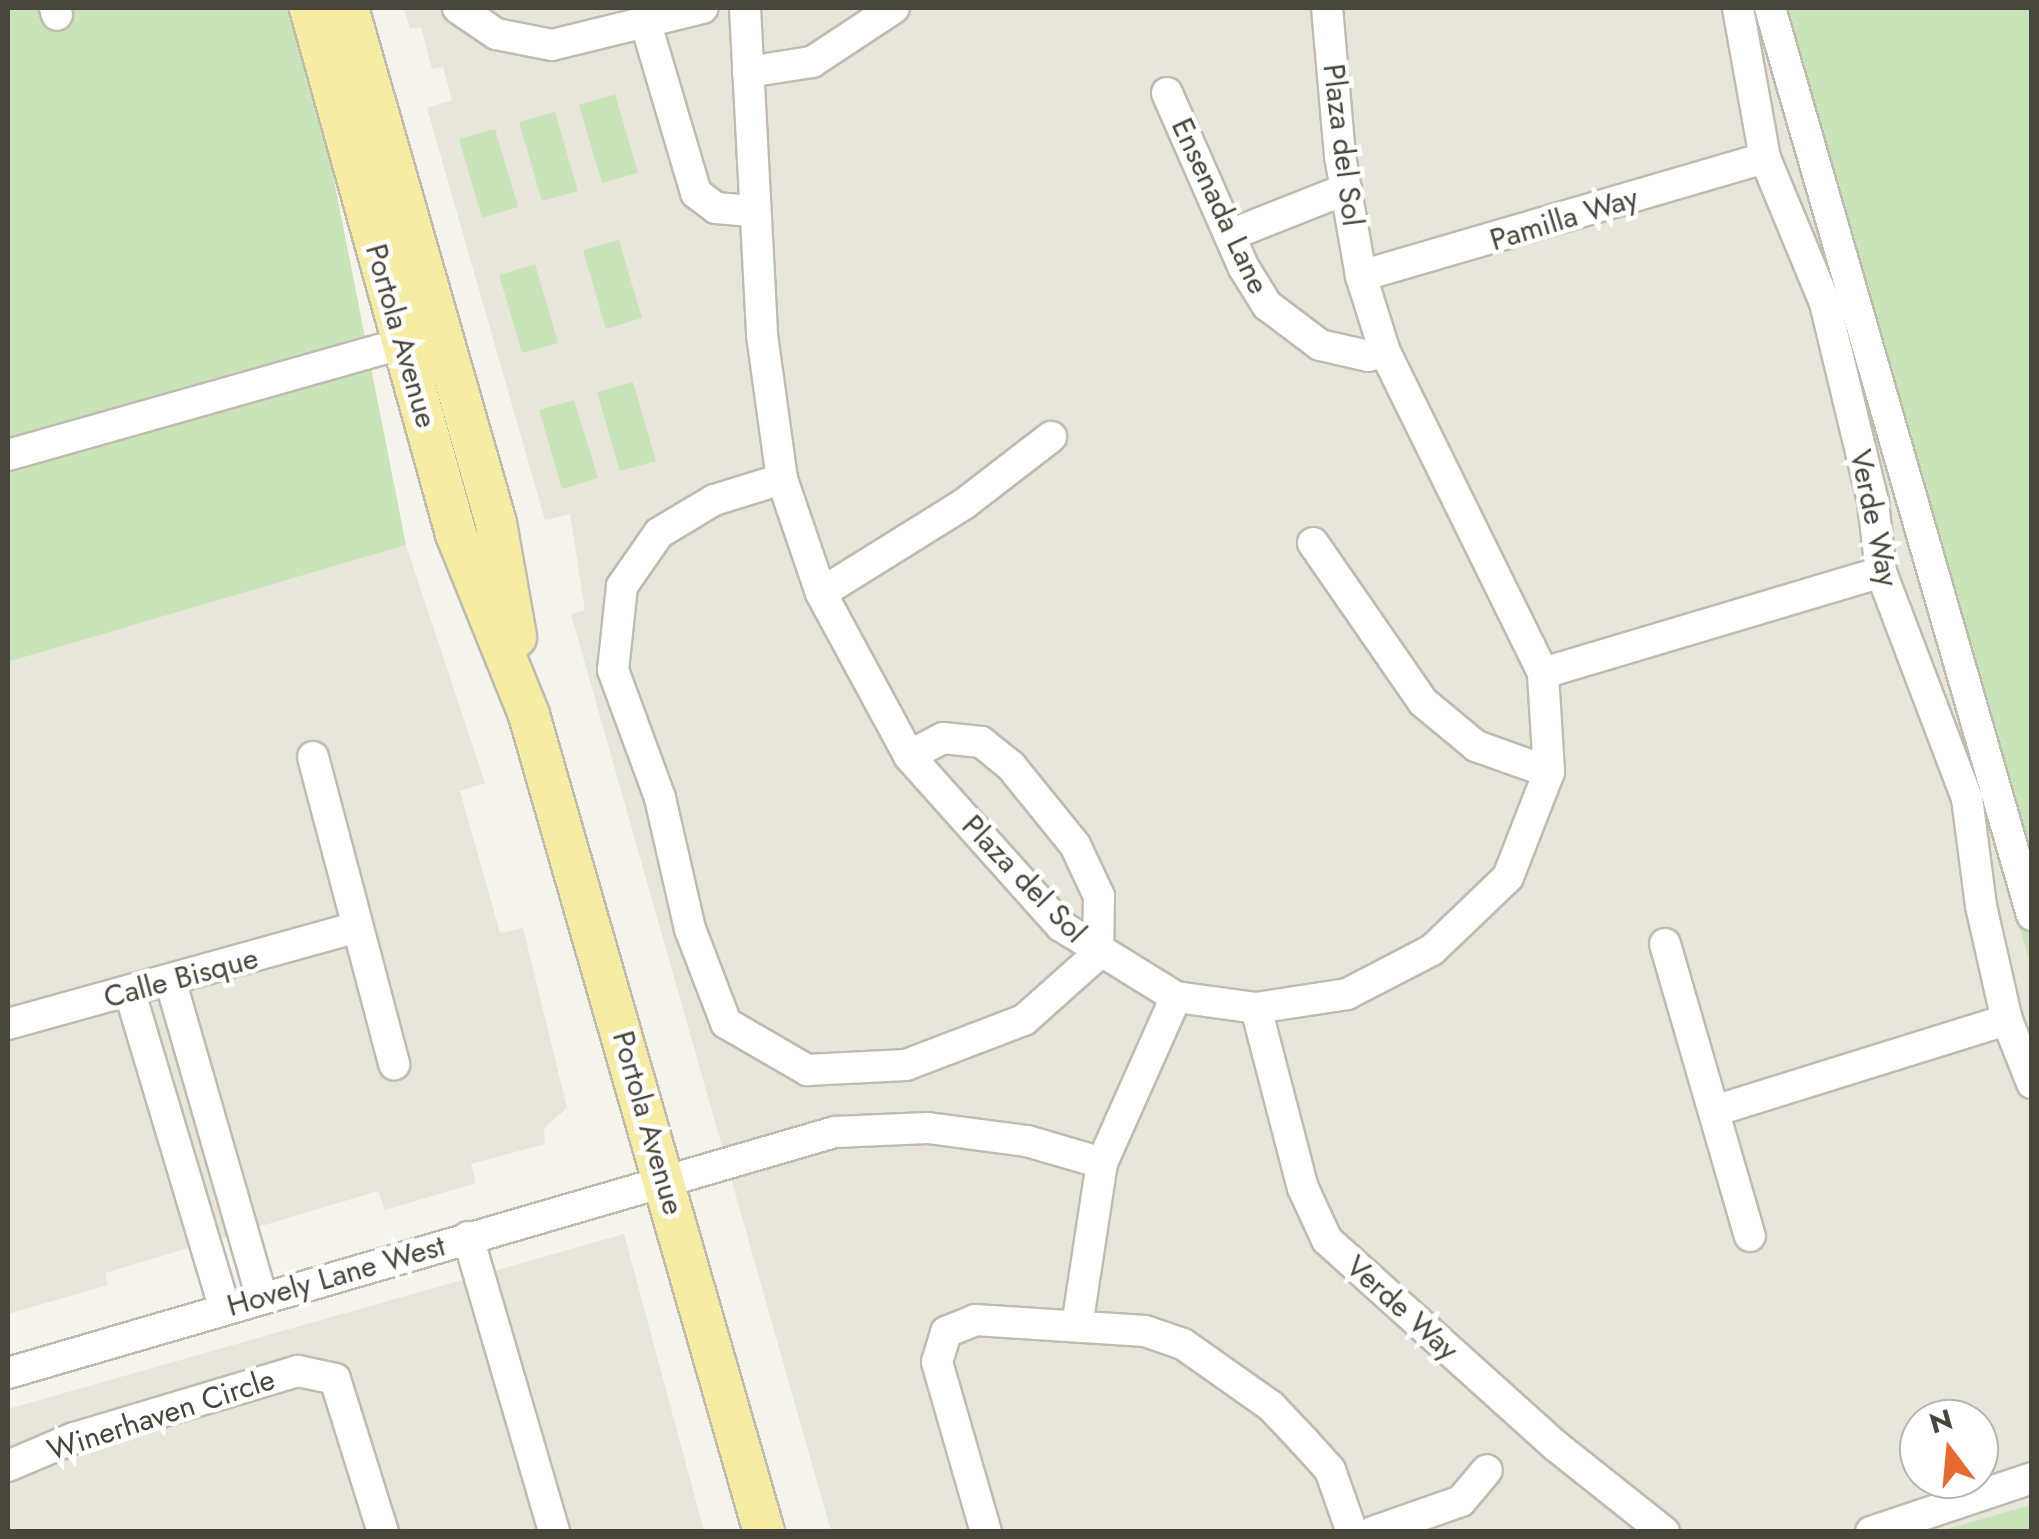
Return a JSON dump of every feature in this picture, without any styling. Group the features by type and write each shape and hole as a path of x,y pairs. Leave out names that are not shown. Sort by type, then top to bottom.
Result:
{"main road":[{"name":"Portola Avenue","path":"310,8 456,534 530,715"},
{"path":"330,8 359,106 386,142"},
{"name":"Portola Avenue","path":"348,8 496,524 530,715 764,1532"}],"street":[{"path":"458,8 496,34 552,45 702,8"},
{"name":"Plaza del Sol","path":"745,8 751,211 782,479 821,593 908,756 1061,926 1098,954 1176,997 1256,1008 1347,994 1432,950 1508,877 1548,772 1543,673 1385,352 1361,276 1346,189 1327,8"},
{"path":"748,72 812,62 891,8"},
{"name":"Verde Way","path":"1738,8 1765,158 1824,303 1873,502 1881,572 1967,798 1981,906 2006,1020 2032,1083"},
{"path":"1770,8 2032,916"},
{"path":"646,24 696,193 716,208 751,211"},
{"name":"Ensenada Lane","path":"1167,93 1254,288 1280,320 1346,353 1385,352"},
{"name":"Pamilla Way","path":"1361,276 1765,158"},
{"path":"1230,235 1346,189"},
{"path":"8,455 403,343"},
{"path":"821,593 964,504 1051,437"},
{"path":"782,479 714,500 658,532 622,586 612,670 660,798 690,929 726,1024 807,1070 906,1065 1024,1020 1098,954 1099,896 1075,845 1011,766 980,742 944,738 908,756"},
{"path":"1313,544 1424,702 1476,746 1548,772"},
{"path":"1543,673 1881,572"},
{"path":"313,757 353,928 394,1064"},
{"name":"Calle Bisque","path":"8,1024 171,983 353,928"},
{"path":"1665,944 1750,1236"},
{"path":"171,983 262,1298"},
{"path":"130,994 225,1309"},
{"path":"1077,1326 1102,1163 1176,997"},
{"name":"Verde Way","path":"1256,1008 1304,1188 1327,1240 1556,1446 1664,1532"},
{"path":"1714,1112 2006,1020"},
{"path":"162,1102 202,1089"},
{"name":"Hovely Lane West","path":"8,1373 835,1132 928,1128 1027,1141 1102,1163"},
{"path":"468,1238 554,1532"},
{"path":"986,1532 937,1362 946,1332 975,1320 1145,1331 1183,1344 1226,1370 1272,1406 1330,1470 1352,1532"},
{"name":"Winerhaven Circle","path":"8,1466 74,1438 298,1371 336,1379 384,1532"},
{"path":"1374,1532 1460,1501 1487,1470"},
{"path":"1871,1532 2032,1478"}],"shaded area":[{"path":"404,8 1758,8 2031,968 2031,1505 1940,1532 831,1531 571,614 585,610 570,514 545,520 427,108 452,100 443,67 432,69 421,27 410,29"},
{"path":"406,545 485,783 460,791 500,933 523,928 567,1108 544,1128 545,1144 471,1164 476,1183 385,1210 378,1191 105,1273 108,1285 8,1314 8,662"},
{"path":"624,1234 704,1531 8,1532 8,1409"}],"green space":[{"path":"8,8 300,8 406,545 8,662"},
{"path":"1758,8 2031,8 2031,968"},
{"path":"615,94 638,173 602,183 579,105"},
{"path":"555,112 578,191 542,201 519,122"},
{"path":"495,129 518,207 482,218 459,139"},
{"path":"619,240 642,318 606,329 583,250"},
{"path":"535,264 558,343 522,353 499,275"},
{"path":"633,382 656,461 620,471 597,392"},
{"path":"574,400 598,478 562,489 539,410"},
{"path":"2031,1505 2031,1531 1940,1531"}]}
